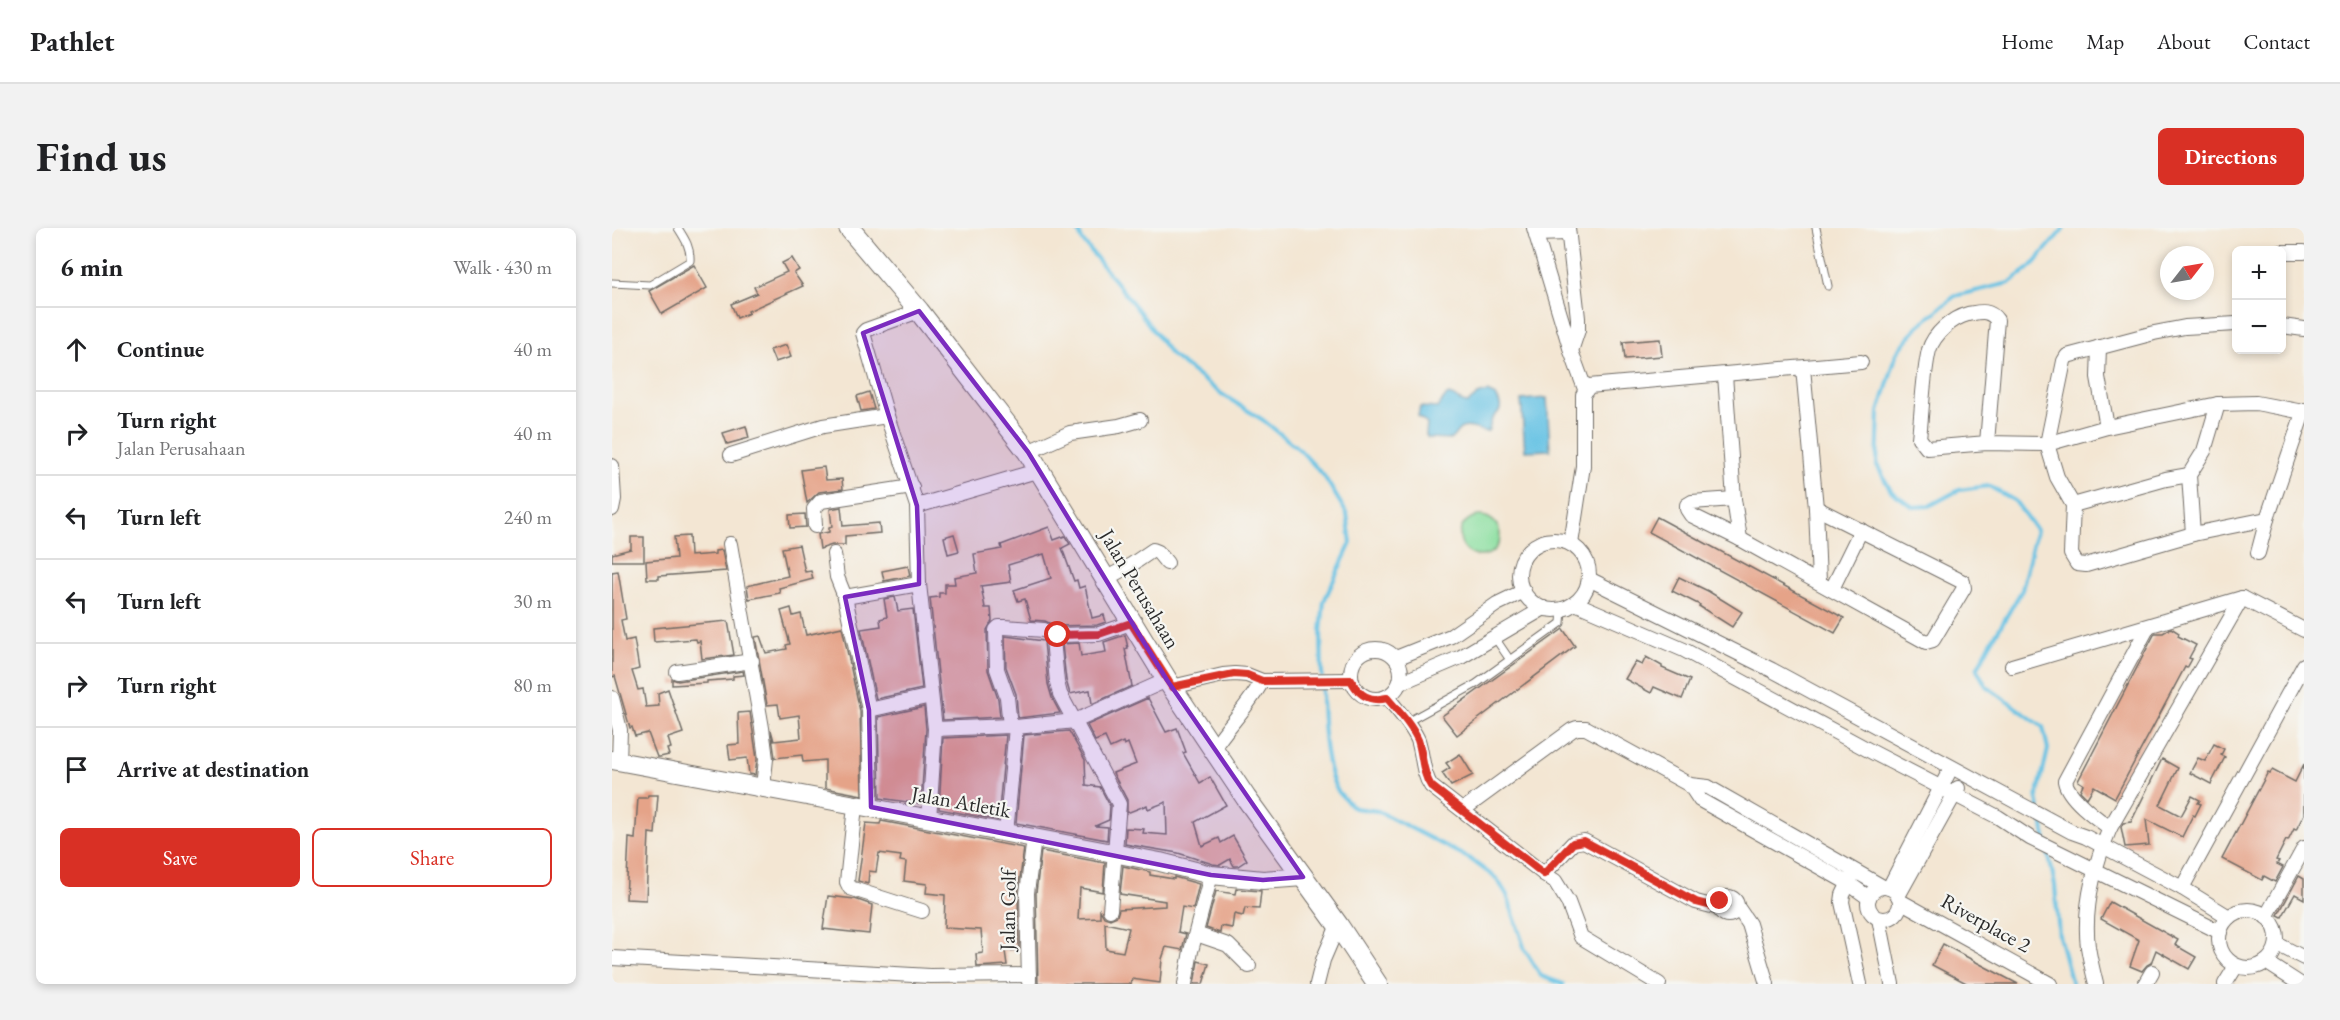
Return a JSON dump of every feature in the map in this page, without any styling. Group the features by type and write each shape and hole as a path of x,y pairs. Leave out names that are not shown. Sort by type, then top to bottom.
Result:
{"main road":[{"name":"Jalan Perusahaan","path":"849,228 919,311 1028,452 1169,684 1377,984"}],"street":[{"path":"1571,351 1578,330 1578,318 1568,230 1535,231 1571,351 1585,389 1583,465 1571,544"},
{"path":"2286,252 2304,252"},
{"path":"919,311 864,332 887,416 917,506 919,584 935,729 929,820"},
{"path":"1987,443 1997,320 1992,314 1984,311 1964,315 1941,329 1929,349 1919,438 1922,444 1931,449 1987,443 2047,444 2107,427 2218,404 2256,404 2304,411 2266,519 2258,553"},
{"path":"2232,324 2185,327 2070,355 2065,359 2047,444 2057,477 2073,505 2071,554 2077,564 2089,564 2193,534 2266,519"},
{"path":"2286,327 2304,329"},
{"path":"2099,347 2098,377 2107,427"},
{"path":"1585,389 1591,385 1861,362"},
{"path":"1803,368 1816,508 1819,582"},
{"path":"1725,375 1734,499 1740,539"},
{"path":"2193,534 2189,475 2208,443 2218,404"},
{"path":"731,455 823,426 887,416"},
{"path":"1028,452 1070,433 1119,426 1140,420"},
{"path":"612,466 614,499 612,509"},
{"path":"917,506 1040,470"},
{"path":"2073,505 2166,479 2189,475"},
{"path":"815,526 814,508 821,501 912,488"},
{"path":"1734,499 1692,502 1687,505 1687,509 1691,515 1740,539 1928,642 1934,639 1964,588 1962,582 1816,508"},
{"path":"1832,589 1862,530"},
{"path":"1549,540 1571,544 1585,559 1589,569 1587,588 1575,603 1562,609 1544,608 1536,604 1524,591 1520,570 1535,545 1549,540"},
{"path":"730,544 752,661 765,748 764,787"},
{"path":"1105,579 1153,550 1158,552 1167,563"},
{"path":"834,554 838,581 845,597 869,710 863,806 847,882 850,888 922,910"},
{"path":"1589,579 1772,670 2013,801 2182,888 2229,917"},
{"path":"845,597 919,584"},
{"path":"1396,658 1451,636 1497,604 1524,591"},
{"path":"2096,984 2088,946 2088,867 2103,846 2110,828 2242,598"},
{"path":"2012,666 2242,598 2304,630"},
{"path":"1575,603 1684,650 1998,817 2030,838 2220,932"},
{"path":"1400,683 1461,657 1544,608"},
{"path":"1006,833 1013,727 1007,697 997,669 996,630 1004,627 1044,630 1054,636 1099,634 1131,623"},
{"path":"2110,828 2073,796 2067,788 2066,778 2148,627"},
{"path":"1054,636 1059,689 1119,804 1110,910"},
{"path":"935,729 1013,727 1075,721 1169,684 1223,675 1247,675 1262,681 1345,679 1361,695 1369,699 1387,698 1395,692 1400,683 1401,670 1396,658 1386,650 1368,650 1354,662 1345,679"},
{"path":"677,672 752,661"},
{"path":"2182,888 2304,665"},
{"path":"1213,749 1262,681"},
{"path":"869,710 931,696"},
{"path":"612,698 620,730 615,761"},
{"path":"1387,698 1417,738 1428,782 1439,793 1464,809 1555,881 1568,902 1581,937 1659,984"},
{"path":"1464,809 1543,750 1577,728 1592,730 1690,785 1700,800 1848,883 1869,898"},
{"name":"Jalan Atletik","path":"615,761 1114,853 1211,875 1263,880 1303,877"},
{"path":"1948,791 1951,768"},
{"path":"1893,893 1948,791 1965,775"},
{"name":"Riverplace 2","path":"1690,785 1708,787 1856,870 2050,984"},
{"name":"Jalan Golf","path":"1029,980 1027,893 1034,838"},
{"path":"1544,874 1573,843 1584,841 1696,902 1719,908 1722,914 1728,916 1734,914 1738,908 1749,924 1767,984"},
{"path":"2266,917 2303,854"},
{"path":"1856,870 1848,883 1842,902 1860,984"},
{"path":"1185,984 1211,875"},
{"path":"1872,893 1893,893 1900,906 1895,916 1885,920 1879,919 1869,908 1869,898 1872,893"},
{"path":"2251,910 2266,917 2275,929 2277,944 2266,963 2251,968 2236,966 2230,962 2221,948 2220,932 2229,917 2251,910"},
{"path":"1879,919 1892,984"},
{"path":"1317,984 1323,960 1338,925"},
{"path":"1196,934 1228,945 1249,966"},
{"path":"2277,944 2304,958"},
{"path":"612,958 1029,980"},
{"path":"2266,963 2300,984"},
{"path":"2225,984 2236,966"}],"lane":[{"path":"612,283 650,285 690,261 691,253 687,242 678,228"},
{"path":"1816,228 1828,286"},
{"path":"1407,722 1476,684 1562,623 1562,609"},
{"path":"1495,638 1510,660"}],"highlighted area":[{"path":"919,311 1028,452 1167,680 1303,877 1263,880 1211,875 871,807 869,710 845,597 919,584 919,561 917,506 863,333"}],"green space":[{"path":"1480,516 1488,517 1494,522 1499,528 1499,544 1494,550 1488,555 1480,556 1472,555 1466,550 1461,544 1460,536 1461,528 1466,522 1472,517"}],"water":[{"path":"1487,392 1496,396 1500,406 1488,431 1466,427 1459,430 1451,439 1428,438 1427,424 1418,416 1420,407 1437,408 1447,395 1468,403 1478,395"},
{"path":"1547,398 1550,450 1525,451 1521,400"}],"building":[{"path":"792,258 799,270 794,273 803,286 737,318 731,304 757,293 754,287 787,272 782,263"},
{"path":"694,265 707,288 662,314 649,291"},
{"path":"1660,339 1662,356 1625,359 1623,342"},
{"path":"786,345 791,357 775,362 770,350"},
{"path":"869,392 874,409 861,411 857,396"},
{"path":"746,426 749,438 727,444 723,433"},
{"path":"824,467 826,480 842,479 843,489 819,492 807,503 801,470"},
{"path":"841,507 843,526 879,523 880,533 845,536 845,545 832,545 820,549 818,534 829,532 829,528 832,527 830,509"},
{"path":"805,514 806,527 790,528 789,515"},
{"path":"1657,517 1844,618 1835,633 1649,532"},
{"path":"1049,527 1054,540 1065,536 1070,544 1062,548 1074,581 1077,580 1079,588 1085,586 1092,618 1104,615 1106,622 1097,625 1055,626 1045,621 1031,620 1025,599 1018,601 1014,590 1051,578 1044,554 1008,565 1011,582 981,586 985,608 991,608 992,621 987,630 988,670 998,699 1000,717 943,720 930,598 939,597 939,593 945,593 945,584 955,584 954,577 977,573 974,554 1002,549 1001,545"},
{"path":"954,534 959,551 948,554 944,537"},
{"path":"689,536 690,556 715,554 715,551 722,550 726,571 647,579 646,561 676,558 674,537"},
{"path":"631,537 644,537 644,561 612,561 612,554 631,549"},
{"path":"799,545 805,572 811,571 813,579 779,588 780,593 749,599 747,586 788,576 782,548"},
{"path":"908,566 910,576 884,581 882,571"},
{"path":"618,571 626,619 621,620 625,641 634,639 639,669 632,671 638,690 643,689 646,707 659,706 658,693 668,689 683,733 668,738 671,748 667,749 669,755 657,757 648,733 635,736 632,727 630,728 615,676 612,677 612,572"},
{"path":"1679,577 1708,591 1742,612 1732,627 1700,605 1672,591"},
{"path":"895,597 898,611 913,609 922,689 876,699 861,629 881,626 880,619 887,617 884,599"},
{"path":"791,608 793,616 801,614 806,635 842,627 860,711 862,795 825,788 825,760 803,762 802,755 775,758 771,730 774,741 801,738 799,715 780,718 778,704 767,705 755,637 760,636 766,653 787,649 786,645 790,644 781,611"},
{"path":"728,621 734,655 702,659 700,641 697,642 696,639 654,642 653,628"},
{"path":"2171,628 2179,633 2178,636 2196,645 2189,658 2192,659 2187,668 2185,667 2115,798 2094,786 2087,798 2080,791 2083,784 2078,781 2155,633 2163,633"},
{"path":"1563,629 1575,646 1457,735 1442,716"},
{"path":"1125,635 1128,648 1125,649 1132,686 1092,704 1090,690 1070,694 1062,644 1079,643 1081,656 1106,652 1104,642"},
{"path":"1005,636 1044,641 1048,684 1060,713 1018,718 1016,694 1006,667"},
{"path":"1646,657 1662,668 1690,680 1682,699 1654,687 1651,693 1625,679 1635,662 1642,665"},
{"path":"743,671 744,675 733,676 733,679 672,685 672,679 678,681"},
{"path":"1148,698 1166,732 1177,728 1186,752 1183,753 1200,783 1210,777 1226,805 1195,822 1202,846 1219,838 1221,843 1233,836 1247,860 1238,866 1234,866 1230,859 1220,865 1213,864 1178,853 1125,844 1126,828 1144,829 1143,833 1167,835 1166,802 1148,809 1147,805 1127,813 1127,800 1113,773 1136,764 1128,743 1124,745 1123,742 1110,748 1105,737 1095,741 1087,725"},
{"path":"924,707 926,729 921,804 880,798 878,717"},
{"path":"750,712 757,759 755,775 749,774 747,758 730,760 728,745 739,744 738,713"},
{"path":"1069,731 1085,760 1086,785 1100,787 1110,806 1109,820 1095,826 1108,827 1107,840 1016,823 1024,735"},
{"path":"1006,735 998,820 939,809 943,738"},
{"path":"2214,744 2224,749 2221,755 2225,757 2211,784 2190,773 2198,758 2205,761"},
{"path":"1460,754 1473,775 1451,786 1442,773 1450,768 1446,763"},
{"path":"2162,759 2178,768 2160,805 2181,816 2192,796 2200,800 2198,803 2201,804 2182,837 2146,819 2149,845 2125,847 2121,827 2123,823 2131,822"},
{"path":"2304,764 2304,814 2296,830 2294,829 2288,841 2286,840 2276,860 2279,861 2277,864 2283,867 2275,882 2264,876 2262,880 2222,859 2268,772 2272,770 2295,782"},
{"path":"648,795 658,795 655,834 649,833 646,900 626,899 629,838 635,839 638,798 647,798"},
{"path":"881,821 1024,848 1018,893 1019,950 1005,951 1007,965 977,967 976,954 983,953 981,930 944,928 945,895 926,893 927,884 904,881 906,862 900,861 901,856 879,853 876,872 869,871 868,884 858,881 866,823 880,824"},
{"path":"1041,851 1105,863 1103,892 1080,888 1078,919 1100,918 1100,910 1104,917 1110,919 1117,916 1119,909 1165,906 1165,901 1120,894 1123,866 1150,872 1150,875 1174,879 1174,877 1199,884 1193,909 1182,907 1178,932 1186,934 1182,950 1166,947 1162,959 1160,983 1132,979 1131,984 1038,984 1036,893","holes":["1105,923 1129,928 1123,952 1106,949"]},
{"path":"2299,876 2304,879 2304,899 2295,894 2282,917 2278,915"},
{"path":"1236,889 1261,891 1259,909 1245,908 1243,916 1234,914 1232,928 1221,926 1220,933 1206,928 1216,891 1235,894"},
{"path":"828,896 855,899 872,905 869,934 823,929"},
{"path":"2110,902 2178,940 2175,945 2196,957 2189,969 2156,950 2151,963 2142,971 2130,966 2139,940 2101,919"},
{"path":"1943,944 2018,984 1968,984 1932,965"},
{"path":"1198,961 1209,964 1203,984 1194,984"}],"waterway":[{"path":"1077,228 1082,240 1171,355 1220,393 1263,420 1300,450 1324,476 1347,514 1351,543 1324,601 1321,632 1322,676"},
{"path":"2039,809 2037,798 2048,749 2043,727 1986,686 1977,669 2022,590 2036,530 2015,501 1989,486 1959,490 1929,506 1913,507 1891,491 1877,465 1879,412 1897,353 1917,327 1955,296 2009,283 2031,267 2064,228"},
{"path":"1322,684 1326,754 1333,781 1340,793 1354,808 1378,811 1470,859 1497,879 1507,895 1525,950 1541,976 1563,984"},
{"path":"2042,820 2046,842"},
{"path":"2048,852 2055,885 2059,936 2072,984"}],"route":[{"path":"1058,635 1090,636 1131,623 1172,687 1234,674 1247,675 1262,681 1338,678 1351,680 1361,695 1369,699 1387,698 1407,722 1417,738 1431,786 1464,809 1544,874 1573,843 1584,841 1702,905 1719,908 1720,901"}]}
